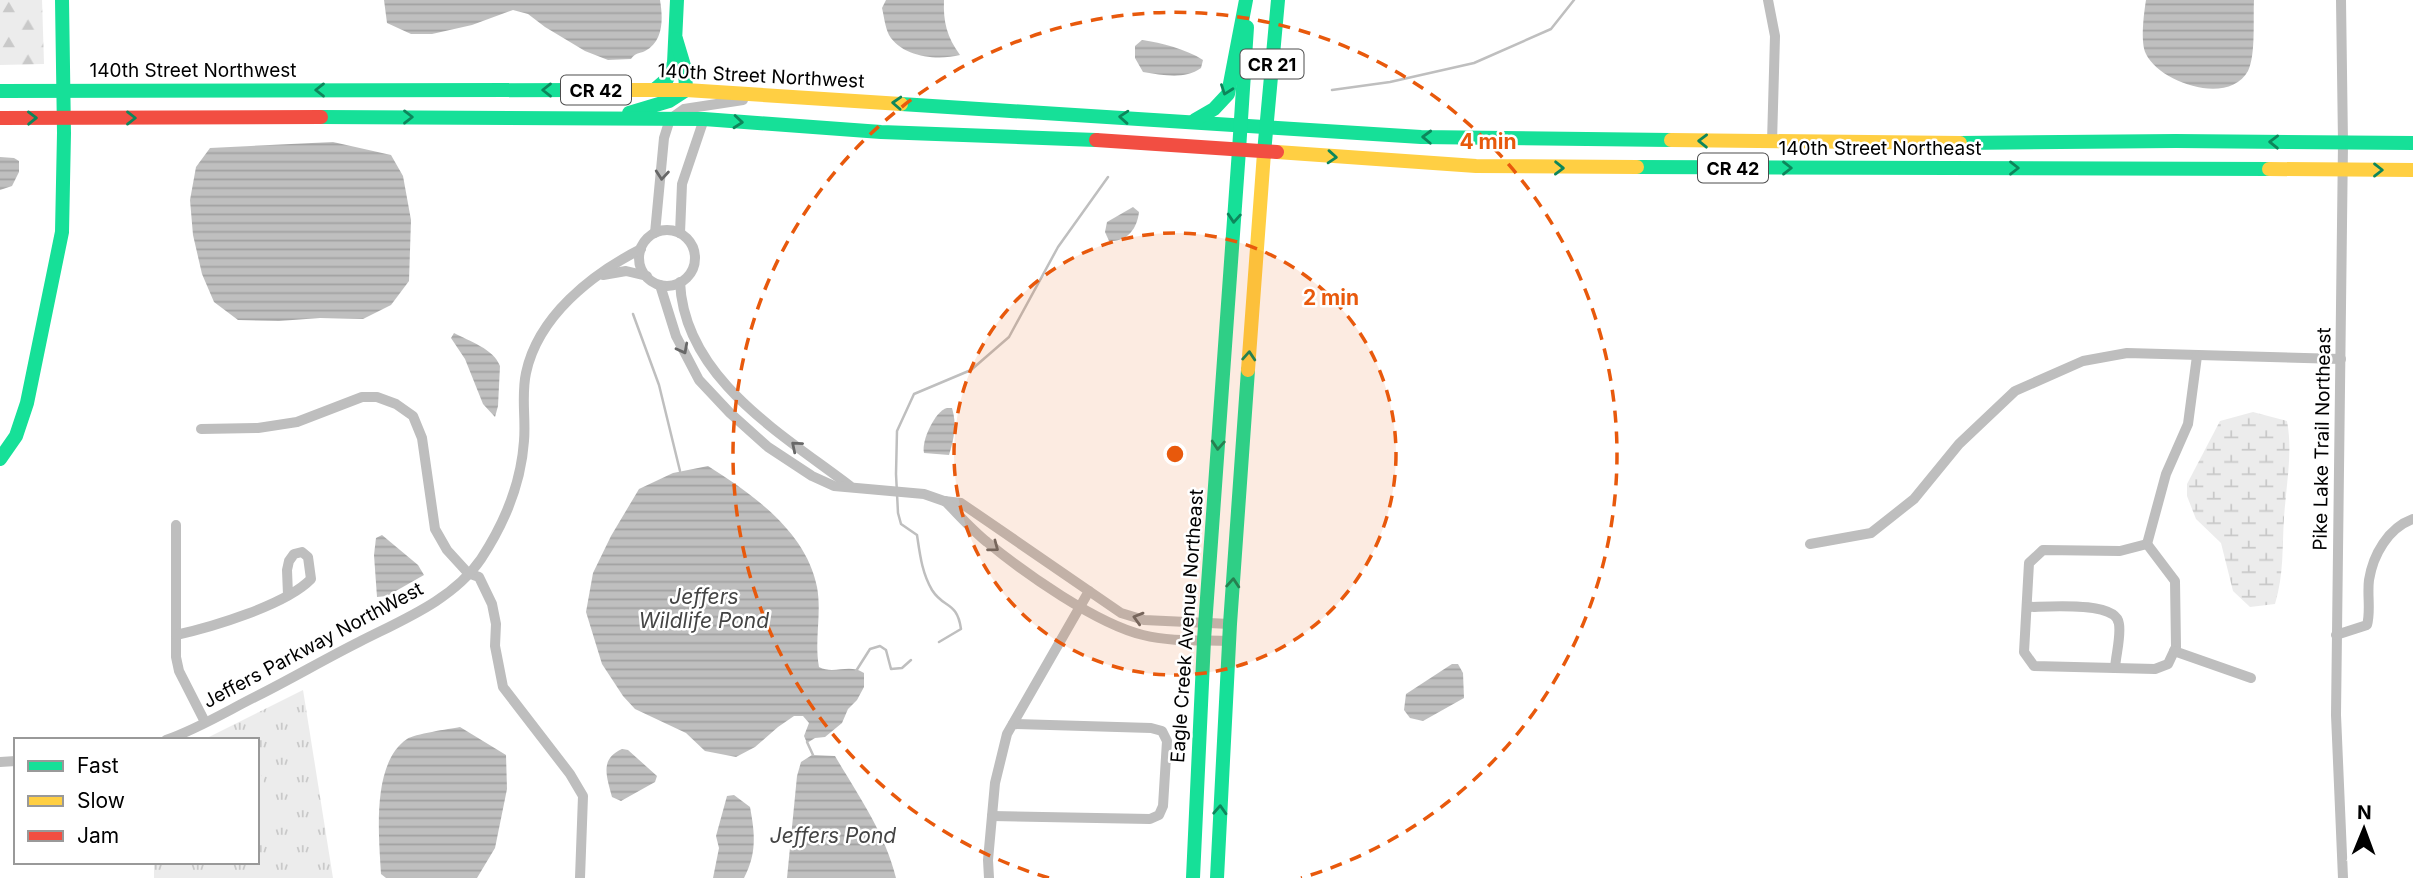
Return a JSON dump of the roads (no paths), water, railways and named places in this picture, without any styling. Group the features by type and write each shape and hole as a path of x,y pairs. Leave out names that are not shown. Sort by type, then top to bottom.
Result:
{"main road":[{"path":"0,459 16,436 27,403 62,232 62,0"},
{"path":"654,90 668,78 677,39 677,0"},
{"path":"1192,121 1210,114 1228,94 1248,0"},
{"name":"CR 21","path":"1241,125 1248,0"},
{"name":"CR 21","path":"1217,878 1230,624 1266,127 1278,0"},
{"path":"609,117 669,101 685,90 685,69 677,39"},
{"name":"140th Street Northwest","path":"0,91 685,90 1266,127"},
{"name":"CR 42","path":"0,118 609,117 1134,142 1264,153"},
{"name":"Eagle Creek Avenue Northeast","path":"1192,878 1205,624 1241,125"},
{"name":"140th Street Northeast","path":"1266,127 1421,138 1772,142 2413,143"},
{"name":"140th Street Northeast","path":"1264,153 1476,166 2413,170"}],"street":[{"path":"1768,0 1775,36 1772,142"},
{"name":"Pike Lake Trail Northeast","path":"2341,0 2343,143 2336,715 2343,878"},
{"path":"655,233 664,138 670,119 684,109 765,95"},
{"path":"680,233 682,184 704,120"},
{"path":"660,285 680,282 692,270 695,254 692,245 680,233 672,230 655,233 646,239 639,258 647,276 660,285 676,335 699,380 768,447 812,476 834,486 924,494 961,503 1121,613 1144,620 1230,624"},
{"name":"Jeffers Parkway NorthWest","path":"170,738 411,616 450,591 480,561 514,497 524,442 523,402 527,371 541,333 570,297 641,249"},
{"name":"Jeffers Parkway NorthWest","path":"600,276 626,271 647,276"},
{"path":"680,282 680,300 688,326 713,370 739,399 818,464 851,487"},
{"path":"1810,544 1871,533 1914,499 1959,444 2015,391 2083,361 2127,353 2341,359"},
{"path":"2147,544 2166,474 2188,424 2197,356"},
{"path":"201,429 258,428 297,422 362,397 377,397 396,404 412,416 422,438 435,529 447,550 468,573 479,577 492,604 496,624 498,668 503,687 570,774 583,796 580,878"},
{"path":"944,501 987,542 1081,607 1124,629 1147,636 1229,641"},
{"path":"2336,635 2367,625 2369,580 2378,549 2402,523 2413,519"},
{"path":"176,525 176,657 179,671 205,722"},
{"path":"2147,544 2175,581 2176,648 2168,664 2155,669 2034,666 2024,652 2029,563 2043,550 2120,551 2147,544"},
{"path":"989,878 995,783 1007,734 1089,591"},
{"path":"176,635 241,616 288,595"},
{"path":"2027,607 2101,608 2115,615 2119,622 2115,668"},
{"path":"2174,651 2250,678"},
{"path":"992,816 1150,819 1159,815 1164,806 1167,741 1161,731 1151,728 1013,724"}],"water":[{"path":"384,0 660,0 662,21 659,35 651,47 631,59 608,60 585,51 528,14 513,10 472,25 432,34 411,34 387,23"},
{"path":"886,0 944,0 947,29 960,55 931,57 911,53 902,48 886,29 882,8"},
{"path":"2146,0 2254,0 2253,46 2248,71 2239,82 2211,89 2179,81 2165,74 2144,49"},
{"path":"1142,40 1189,53 1203,60 1201,68 1180,75 1143,72 1135,58 1135,46"},
{"path":"333,142 391,155 403,176 411,220 409,281 391,305 363,319 238,320 214,302 202,274 193,235 190,200 196,167 210,148"},
{"path":"0,157 19,161 19,172 12,186 0,190"},
{"path":"1133,207 1139,212 1133,229 1126,237 1109,241 1105,232 1107,222"},
{"path":"454,333 487,350 500,366 495,417 483,404 465,359 451,338"},
{"path":"952,408 954,420 949,455 924,453 930,427 942,410"},
{"name":"Jeffers Wildlife Pond","path":"708,466 759,502 775,516 802,548 817,587 819,667 830,670 853,669 864,673 864,687 857,700 848,709 842,723 825,737 815,738 807,743 804,736 809,723 803,716 794,716 755,747 736,757 705,751 686,733 635,709 602,664 586,612 593,573 611,536 639,489 673,473"},
{"path":"382,535 418,565 424,575 387,596 377,597 374,555 376,538"},
{"path":"1452,664 1458,664 1463,673 1464,698 1423,721 1410,718 1404,710 1406,694"},
{"path":"460,727 506,755 507,789 495,848 477,878 386,878 381,874 379,821 382,783 387,765 395,750 407,739"},
{"path":"622,749 628,750 657,776 655,782 621,801 612,797 606,769 610,758"},
{"name":"Jeffers Pond","path":"812,755 835,756 878,830 896,878 787,878 797,776 801,762"},
{"name":"Jeffers Pond","path":"734,795 750,807 754,835 751,860 744,878 713,878 719,848 716,836 727,796"}],"waterway":[{"path":"1332,90 1390,82 1474,63 1551,29 1574,0"},
{"path":"939,642 961,629 953,609 937,596 929,584 917,535 901,524 896,474 897,431 914,394 971,370 1009,337 1058,247 1108,177"},
{"path":"633,314 659,385 680,471"},
{"path":"856,671 870,649 880,646 886,650 891,669 902,668 911,660"},
{"path":"807,742 813,755"}]}
